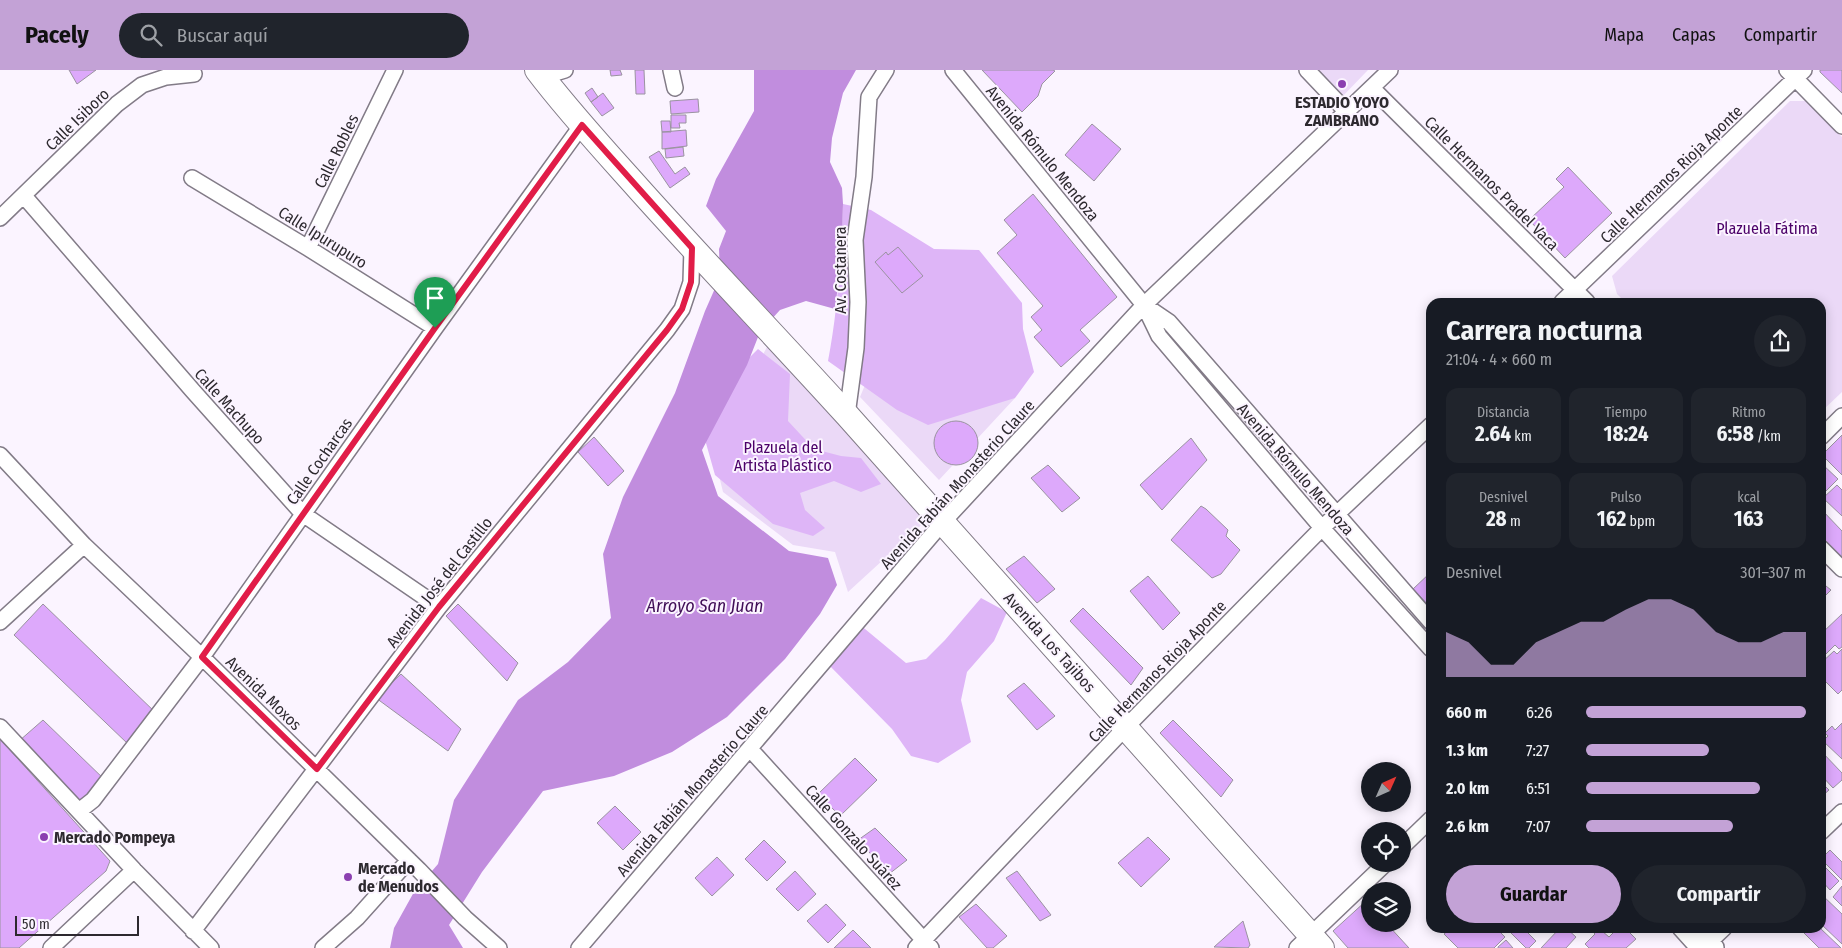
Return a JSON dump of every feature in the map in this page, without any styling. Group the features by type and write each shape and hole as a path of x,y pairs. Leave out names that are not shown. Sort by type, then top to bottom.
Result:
{"main road":[{"name":"Avenida Los Tajibos","path":"540,73 582,125 695,251 777,337 1126,727 1310,944"}],"street":[{"name":"Calle Robles","path":"308,248 395,70"},
{"path":"540,73 565,70"},
{"path":"671,70 675,88"},
{"name":"Av. Costanera","path":"847,415 856,348 858,302 855,240 864,177 870,98 886,70"},
{"name":"Avenida Rómulo Mendoza","path":"953,70 1144,305 1159,336 1322,528 1426,643"},
{"path":"1308,70 1346,112"},
{"name":"Avenida Fabián Monasterio Claure","path":"579,948 943,522 1144,305 1390,70"},
{"path":"1796,73 1842,126"},
{"name":"Calle Hermanos Rioja Aponte","path":"1566,298 1796,73"},
{"name":"Calle Isiboro","path":"0,218 117,104 142,86 166,77 194,74"},
{"name":"Calle Hermanos Pradel Vaca","path":"1372,88 1583,298"},
{"name":"Calle Cocharcas","path":"79,811 93,800 202,657 435,328 582,125"},
{"name":"Calle Ipurupuro","path":"192,178 435,328"},
{"name":"Calle Machupo","path":"24,196 186,384 303,514 439,607"},
{"name":"Avenida José del Castillo","path":"193,931 439,607 667,330 682,309 691,282 695,251"},
{"name":"Avenida Rómulo Mendoza","path":"1144,305 1169,322 1426,616"},
{"path":"1826,432 1842,416"},
{"name":"Calle Hermanos Rioja Aponte","path":"924,945 1126,727 1322,528 1426,430"},
{"name":"Avenida Moxos","path":"0,455 84,545 317,769 465,918 499,948"},
{"path":"0,622 84,545"},
{"path":"1826,553 1842,569"},
{"path":"0,727 134,870 211,948"},
{"name":"Calle Gonzalo Suárez","path":"750,749 924,945"},
{"path":"1826,827 1842,812"},
{"path":"1411,839 1426,825"},
{"path":"323,948 414,865"},
{"path":"51,948 134,870"},
{"path":"1310,944 1378,872"},
{"path":"1688,933 1707,946"},
{"path":"1701,933 1707,946"},
{"path":"1707,946 1719,933"}],"green space":[{"name":"ESTADIO YOYO ZAMBRANO","path":"1317,70 1368,70 1342,97"},
{"name":"Plazuela Fátima","path":"1790,101 1806,101 1842,137 1842,392 1826,407 1826,298 1621,298 1617,294 1612,276"},
{"path":"843,204 871,210 934,249 979,250 1022,303 1023,329 1034,372 1015,398 928,425 897,410 828,361 838,283"},
{"name":"Plazuela del Artista Plástico","path":"768,345 930,517 848,592 835,552 793,545 723,492 713,451"},
{"path":"758,349 790,374 788,421 814,449 841,456 861,458 881,484 861,492 834,481 800,493 805,510 825,528 813,536 773,524 715,475 702,429 738,369"},
{"name":"Plazuela del Artista Plástico","path":"875,361 1015,398 939,480 860,397"},
{"path":"981,598 1007,612 994,641 967,672 961,700 971,742 938,763 911,756 892,729 826,662 859,624 906,663 926,659"}],"water":[{"name":"Arroyo San Juan","path":"754,70 856,70 843,93 832,138 830,162 842,188 843,204 841,262 835,309 806,301 780,310 760,332 747,365 702,450 718,496 789,551 828,558 837,585 820,614 785,659 727,717 672,752 614,776 543,791 482,872 449,925 463,948 390,948 394,928 414,892 438,864 454,800 518,700 568,662 611,618 603,554 623,497 675,393 705,311 720,277 719,249 726,231 706,206 716,179 754,111"}],"building":[{"path":"69,70 96,70 77,84"},
{"path":"610,70 620,70 622,75 611,76"},
{"path":"635,70 644,70 645,94 636,94"},
{"path":"982,70 1055,71 1042,84 1038,96 1022,112"},
{"path":"1820,70 1842,70 1842,93 1820,72"},
{"path":"592,88 598,97 591,102 585,93"},
{"path":"603,93 614,108 602,116 591,102"},
{"path":"698,99 699,112 671,114 670,101"},
{"path":"671,115 686,115 686,123 679,123 680,128 671,128"},
{"path":"661,121 670,121 671,132 662,132"},
{"path":"1092,124 1121,149 1094,181 1065,155"},
{"path":"686,130 687,146 662,149 662,132"},
{"path":"683,147 684,156 666,158 665,149"},
{"path":"659,151 675,174 685,167 690,174 670,188 649,157"},
{"path":"1568,167 1612,213 1565,258 1529,220 1564,187 1556,179"},
{"path":"1033,194 1117,297 1080,330 1090,341 1061,367 1034,337 1042,330 1031,317 1043,306 997,253 1017,235 1004,220"},
{"path":"898,247 923,276 902,293 875,262 886,252 888,255"},
{"path":"960,421 972,427 977,434 977,452 972,459 965,464 952,465 944,462 937,455 934,439 937,431 944,424"},
{"path":"1842,435 1842,475 1826,459 1826,451"},
{"path":"594,437 624,471 608,486 578,452"},
{"path":"1191,438 1207,460 1162,510 1140,485"},
{"path":"1048,465 1080,498 1062,512 1031,478"},
{"path":"1826,468 1838,479 1826,491"},
{"path":"1837,485 1842,490 1842,516 1826,501 1826,495"},
{"path":"1201,506 1228,530 1226,536 1240,550 1221,574 1212,578 1171,540"},
{"path":"1826,514 1842,531 1842,557 1826,541"},
{"path":"1024,556 1055,589 1037,603 1006,569"},
{"path":"1148,576 1180,613 1163,630 1130,591"},
{"path":"1426,577 1426,603 1413,589"},
{"path":"1826,586 1831,590 1826,595"},
{"path":"43,604 157,714 128,744 14,635"},
{"path":"458,604 518,663 507,681 446,616"},
{"path":"1083,608 1143,668 1131,685 1070,621"},
{"path":"1842,614 1842,647 1839,649 1835,645 1826,654 1826,629"},
{"path":"1842,649 1842,690 1838,694 1826,682 1826,658 1834,651 1837,654"},
{"path":"401,674 461,729 448,751 376,698"},
{"path":"1024,683 1055,716 1037,730 1007,696"},
{"path":"43,720 107,782 79,806 19,741"},
{"path":"1173,720 1233,780 1221,797 1160,733"},
{"path":"1842,723 1842,759 1826,744 1828,736 1826,732 1832,726 1835,730"},
{"name":"Mercado Pompeya","path":"0,739 110,861 106,871 19,948 0,948"},
{"path":"1826,756 1842,773 1842,780 1833,788 1826,780"},
{"path":"855,758 877,780 840,816 818,794"},
{"path":"615,806 641,832 623,850 597,823"},
{"path":"875,828 907,860 889,874 858,840"},
{"path":"1148,837 1170,859 1141,887 1118,863"},
{"path":"764,840 786,862 767,881 745,859"},
{"path":"1830,850 1842,862 1842,880 1826,864 1826,854"},
{"path":"717,857 734,875 712,896 695,878"},
{"path":"1826,868 1839,881 1830,890 1826,886"},
{"path":"795,871 816,894 798,911 776,889"},
{"path":"1017,871 1051,915 1040,921 1006,878"},
{"path":"1842,886 1842,906 1833,897"},
{"path":"1826,899 1842,914 1842,944 1826,929"},
{"path":"826,904 846,925 828,943 807,921"},
{"path":"976,904 1007,936 993,948 987,948 959,917"},
{"path":"1361,906 1361,932 1394,932 1409,948 1348,948 1333,931"},
{"path":"1243,921 1250,945 1248,948 1214,947"},
{"path":"853,930 871,948 834,948"},
{"path":"1501,933 1505,937 1494,948 1458,948 1444,934"},
{"path":"1511,933 1528,933 1536,941 1529,948 1526,948"},
{"path":"1555,933 1572,933 1576,937 1566,948 1541,948"},
{"path":"1604,933 1609,937 1613,933 1630,933 1636,939 1626,948 1589,948 1585,944 1595,934"},
{"path":"1804,933 1825,933 1841,948 1819,948"},
{"path":"1506,940 1513,948 1498,948 1498,947"}],"place":[{"name":"ESTADIO YOYO ZAMBRANO","path":"1342,84"},
{"name":"Mercado Pompeya","path":"44,837"},
{"name":"Mercado de Menudos","path":"348,877"}],"route":[{"path":"582,125 692,248 691,282 682,309 667,330 439,607 317,769 202,657 435,328 582,125"}]}
